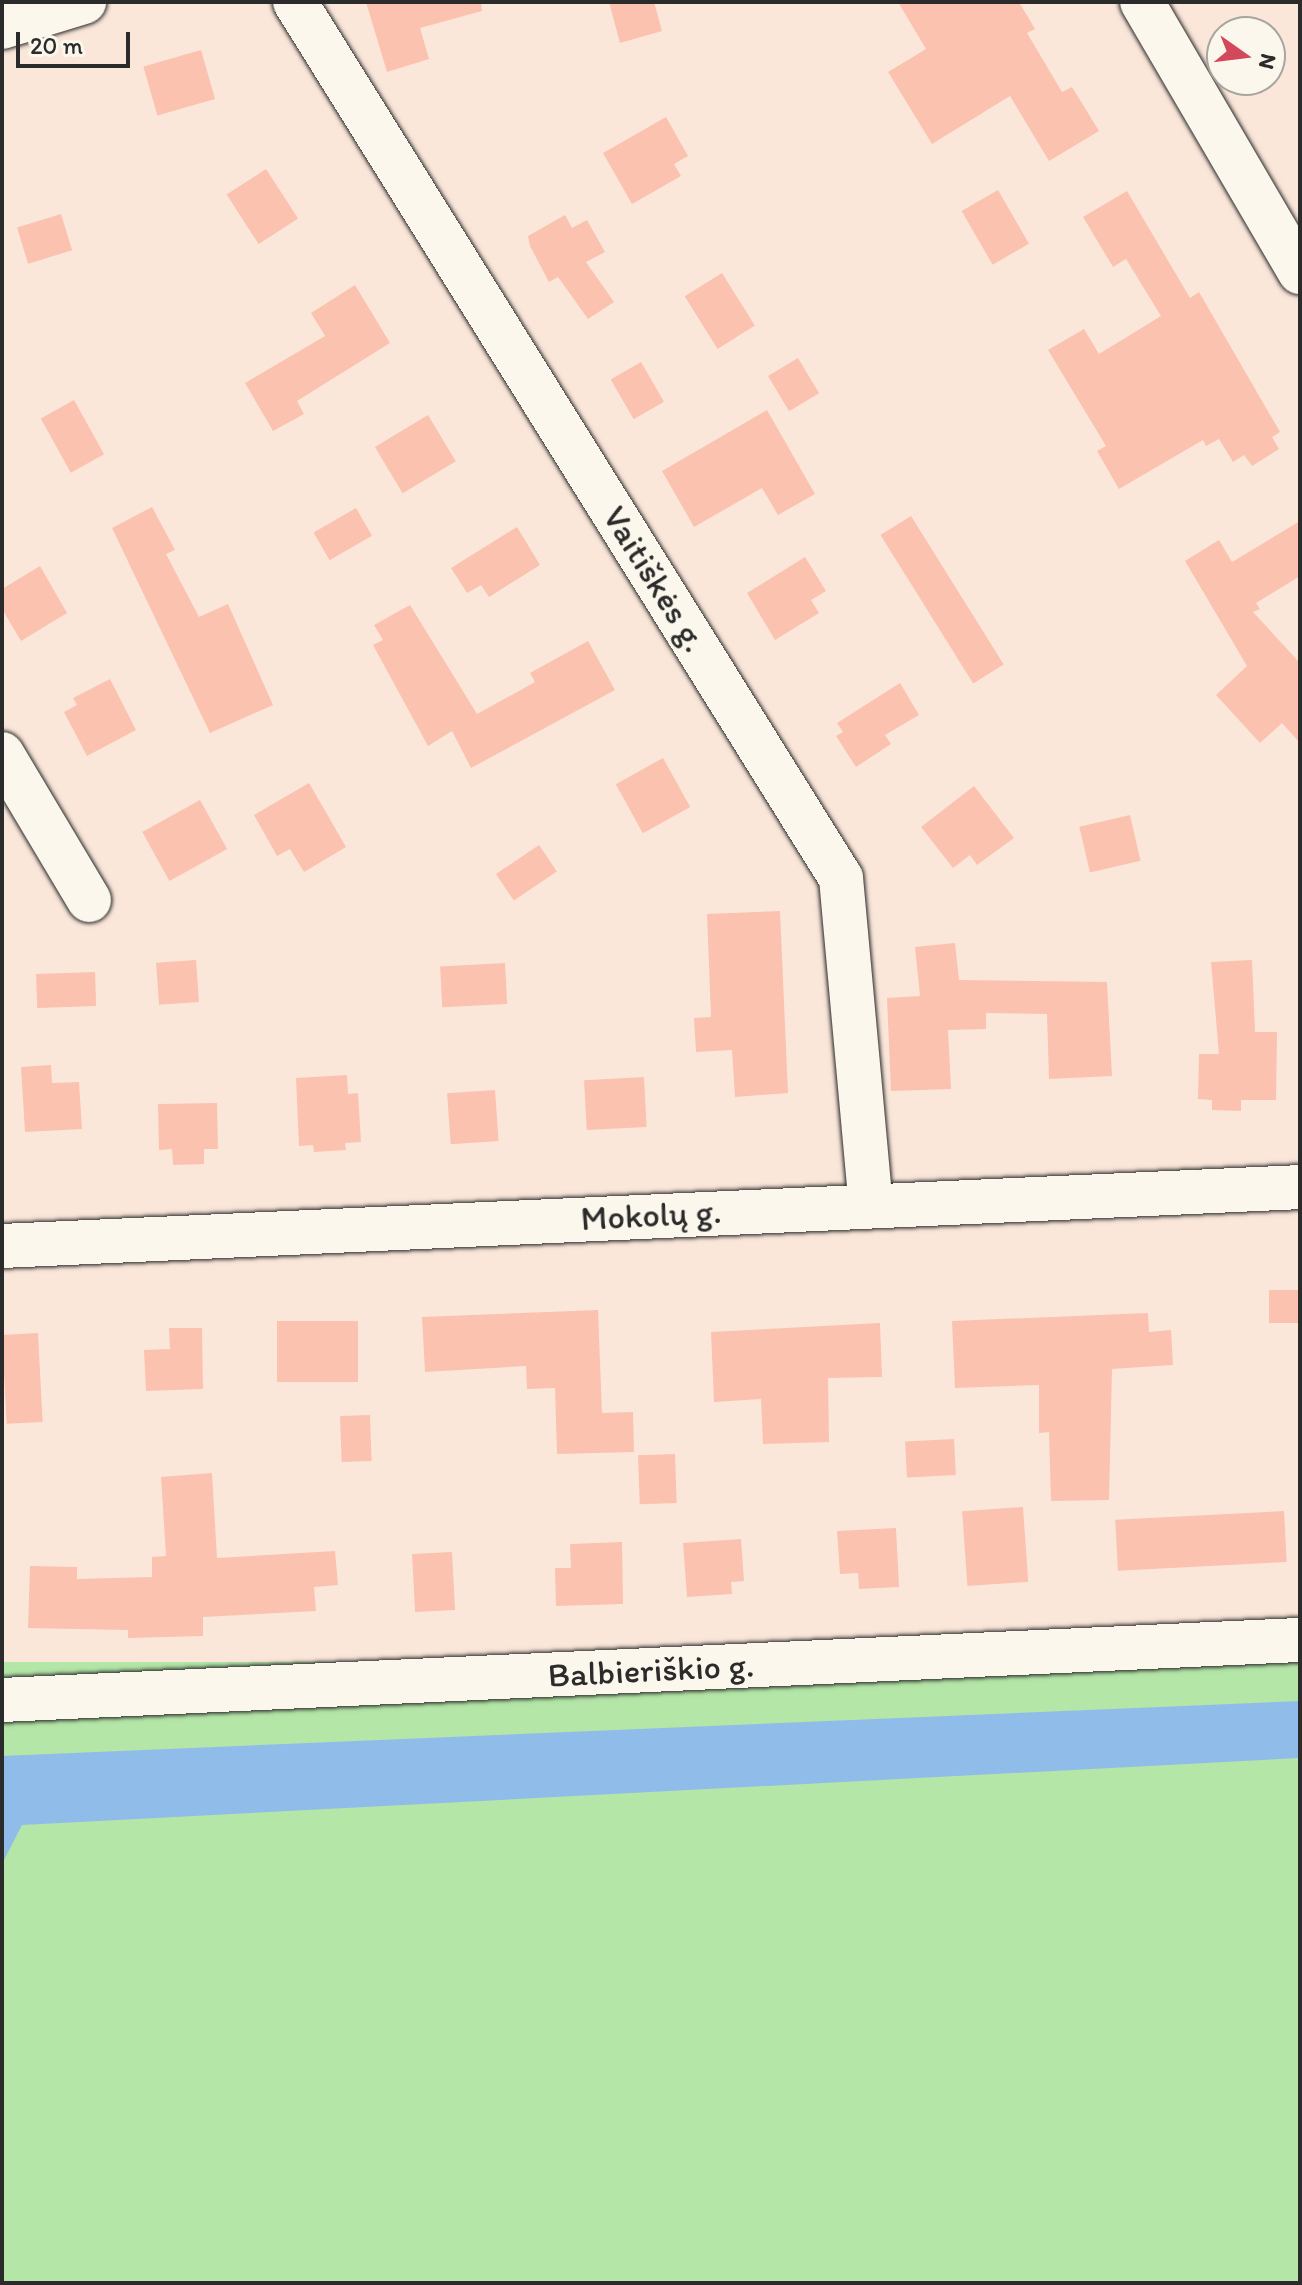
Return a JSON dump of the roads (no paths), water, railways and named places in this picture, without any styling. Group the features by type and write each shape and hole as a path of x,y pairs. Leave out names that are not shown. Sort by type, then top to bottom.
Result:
{"street":[{"path":"2,27 84,2"},
{"name":"Vaitiškės g.","path":"295,2 841,878 871,1205"},
{"path":"1142,2 1300,272"},
{"path":"2,754 89,900"},
{"name":"Mokolų g.","path":"2,1246 1300,1187"},
{"name":"Balbieriškio g.","path":"2,1700 1300,1640"}],"water":[{"path":"1300,1701 1300,1758 22,1825 2,1864 2,1756"}]}
